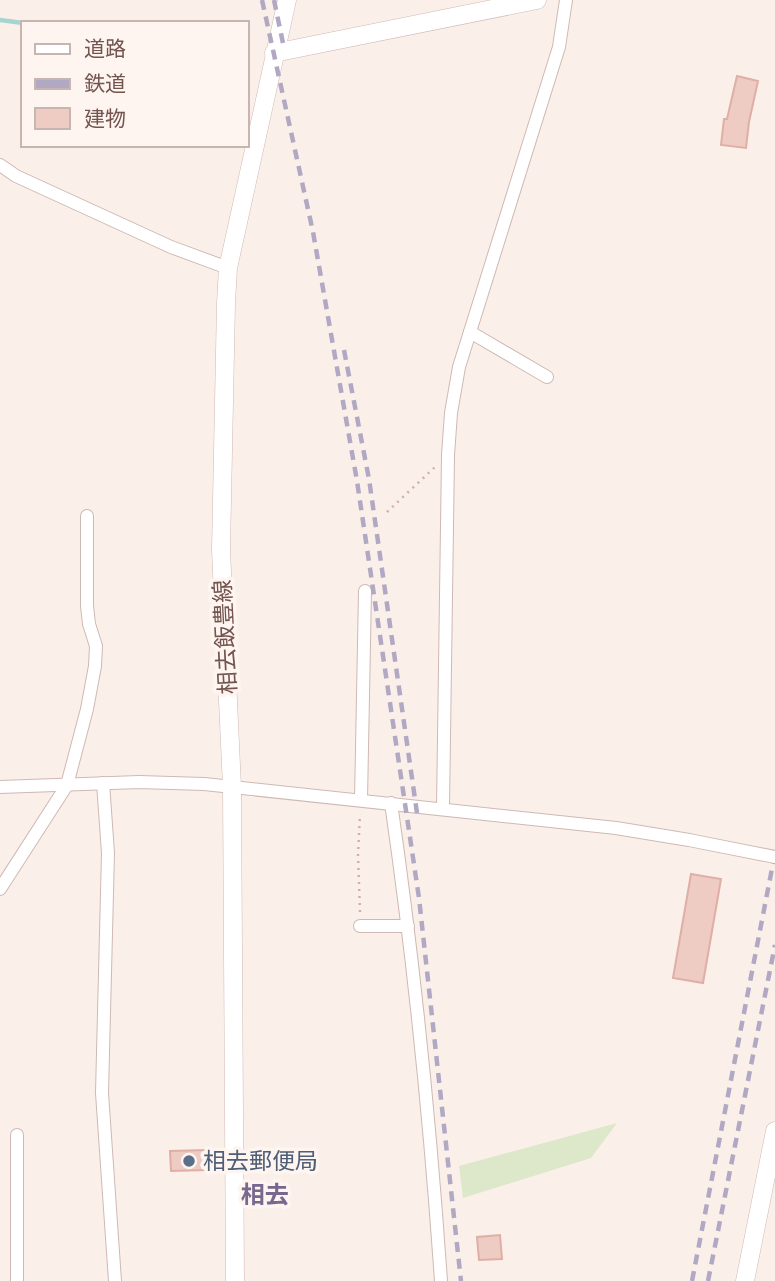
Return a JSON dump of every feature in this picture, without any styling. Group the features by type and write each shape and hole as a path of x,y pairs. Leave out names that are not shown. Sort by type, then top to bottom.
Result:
{"main road":[{"name":"相去飯豊線","path":"235,1281 232,787 221,550 228,268 287,0"},
{"path":"274,53 537,0"},
{"path":"745,1281 775,1131"}],"street":[{"path":"443,808 447,455 451,414 459,367 559,47 566,0"},
{"path":"0,165 16,176 171,247 228,268"},
{"path":"470,332 547,377"},
{"path":"0,888 67,785 96,666 96,646 87,606 87,516"},
{"path":"361,800 365,591"},
{"path":"103,783 108,853 102,1093 115,1281"},
{"path":"0,787 103,783 232,787 616,828 775,857"},
{"path":"391,803 408,926 432,1156 441,1281"},
{"path":"360,926 408,926"},
{"path":"18,1135 18,1281"}],"path":[{"path":"387,512 447,455"},
{"path":"360,926 358,855 361,800"}],"green space":[{"path":"617,1123 591,1158 463,1198 459,1166"}],"building":[{"path":"737,76 758,81 746,148 721,145 724,119 727,119"},
{"path":"691,874 721,879 703,983 673,978"},
{"path":"207,1150 208,1170 171,1171 170,1151"},
{"path":"500,1235 502,1259 479,1260 477,1237"}],"waterway":[{"path":"0,20 21,23"}],"railway":[{"path":"262,0 313,232 357,481 419,898 461,1281"},
{"path":"274,0 284,48"},
{"path":"344,350 369,479 418,820"},
{"path":"692,1281 775,853"},
{"path":"708,1281 775,945"}],"place":[{"name":"相去郵便局","path":"189,1161"}],"district":[{"name":"相去","path":"265,1195"}]}
